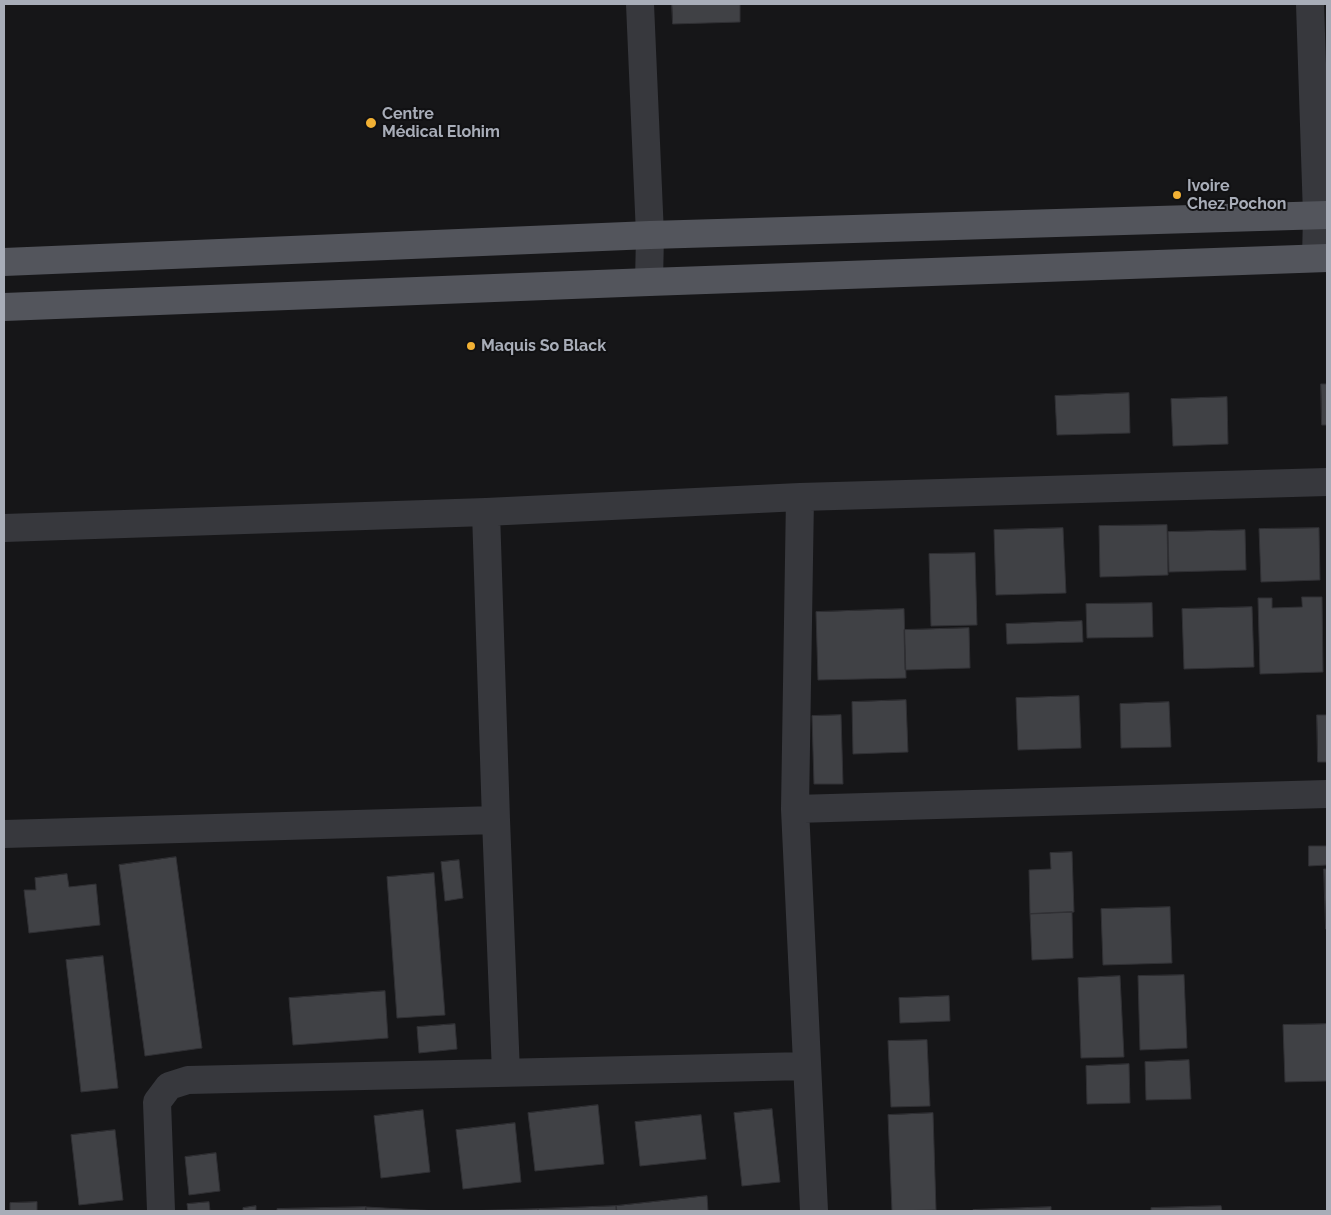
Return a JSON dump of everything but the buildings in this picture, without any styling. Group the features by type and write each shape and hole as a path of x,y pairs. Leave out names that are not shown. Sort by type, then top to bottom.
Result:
{"main road":[{"path":"4,262 650,235 1322,215"},
{"path":"4,307 1322,258"}],"street":[{"path":"640,4 650,235 648,282"},
{"path":"1310,4 1322,215 1322,258"},
{"path":"4,528 486,512 800,497 1327,482"},
{"path":"800,497 795,809 814,1211"},
{"path":"486,512 506,1073"},
{"path":"795,809 1327,794"},
{"path":"4,834 496,820"},
{"path":"161,1211 157,1102 170,1086 188,1080 807,1066"}],"place":[{"name":"Centre Médical Elohim","path":"371,123"},
{"name":"Ivoire Chez Pochon","path":"1177,195"},
{"name":"Maquis So Black","path":"471,346"}]}
